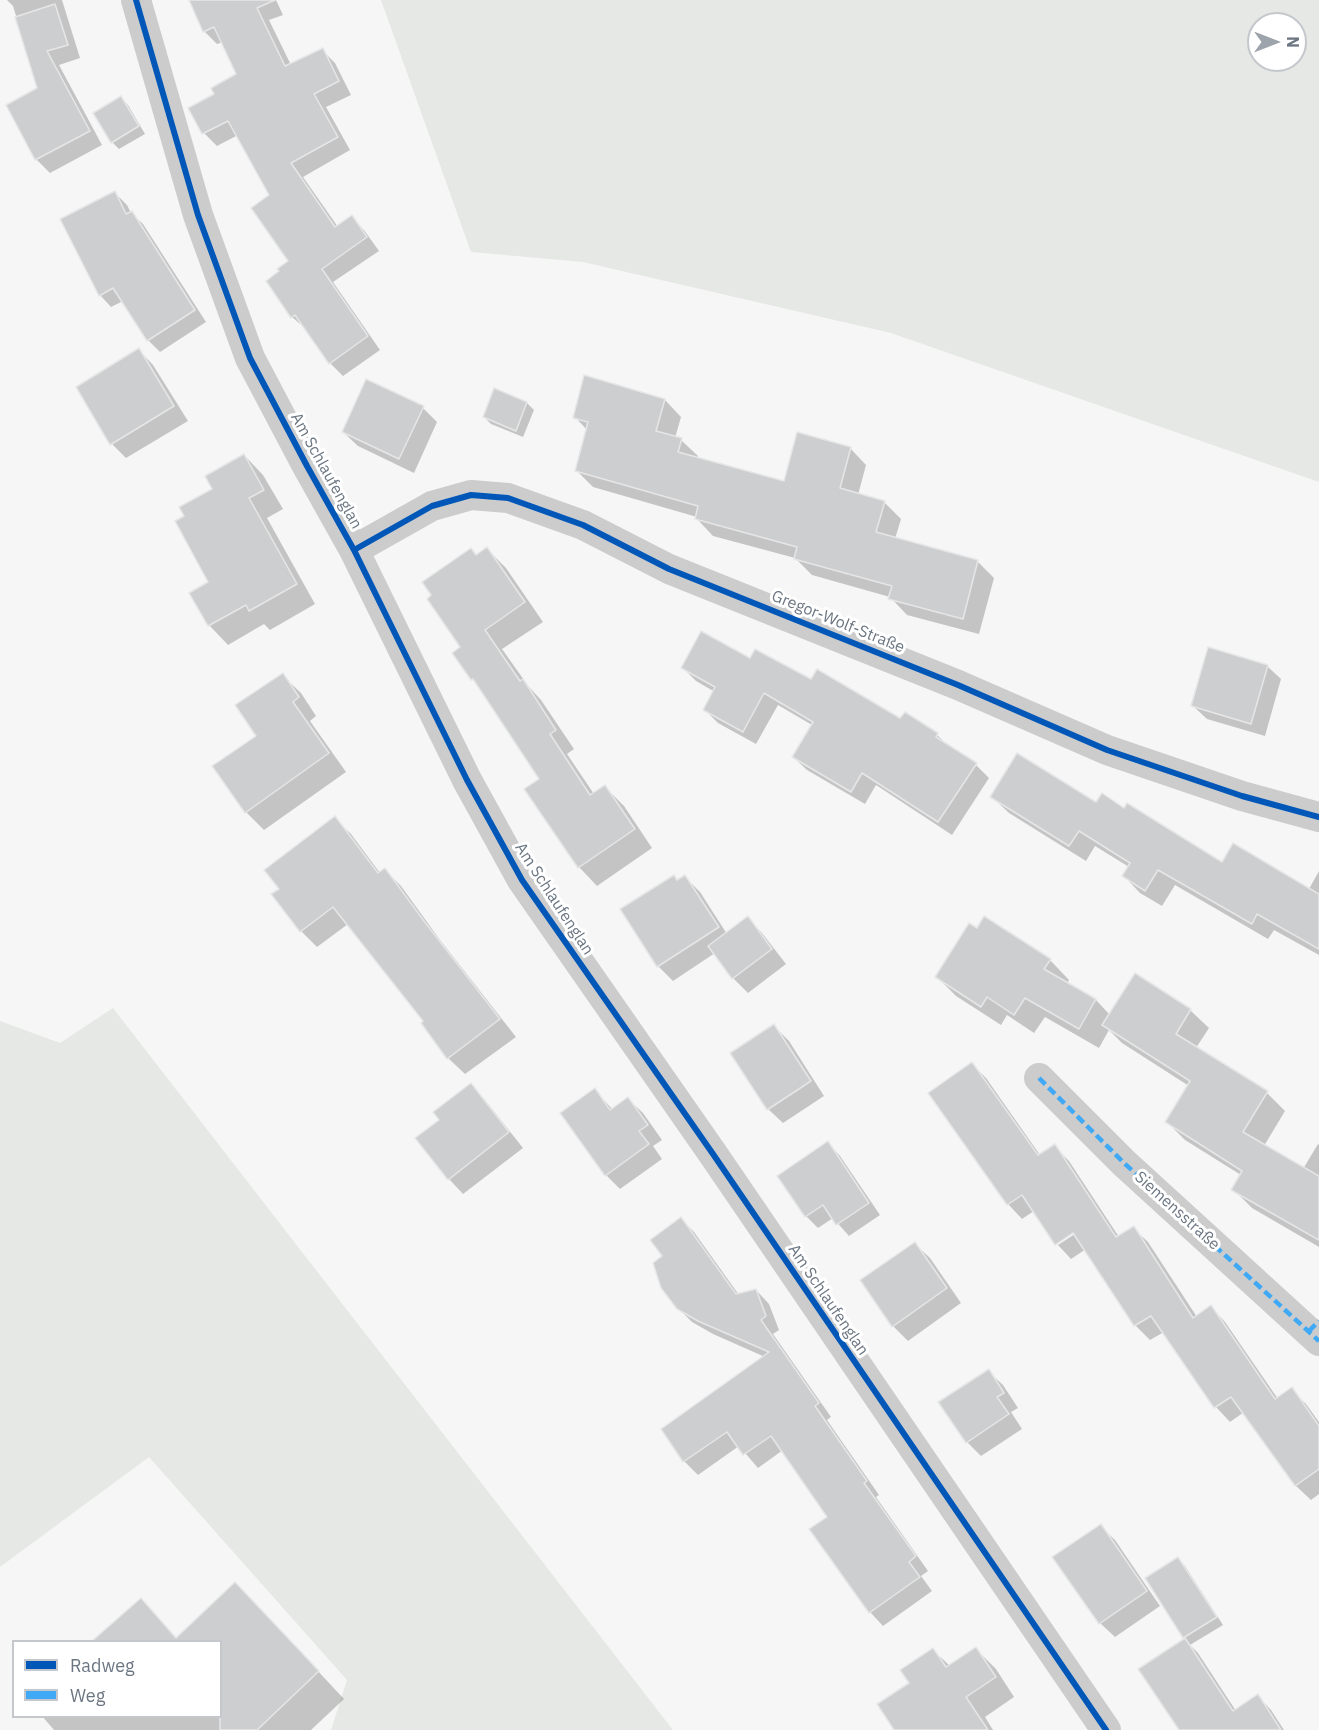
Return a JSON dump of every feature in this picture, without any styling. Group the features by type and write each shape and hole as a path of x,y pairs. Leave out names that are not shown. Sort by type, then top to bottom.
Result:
{"street":[{"name":"Am Schlaufenglan","path":"135,0 198,215 250,358 354,550 467,780 522,880 713,1154 1106,1730"},
{"name":"Gregor-Wolf-Straße","path":"354,550 432,506 471,495 508,498 583,525 669,568 958,685 1107,750 1242,796 1319,817"},
{"name":"Siemensstraße","path":"1039,1078 1124,1163 1316,1331"}],"shaded area":[{"path":"381,0 1319,0 1319,482 891,333 583,262 471,252"},
{"path":"113,1008 673,1730 331,1730 347,1680 149,1457 0,1567 0,1021 60,1043"}],"building":[{"path":"189,0 275,0 257,8 285,66 323,48 339,81 314,94 338,137 291,163 335,227 352,215 367,237 322,269 368,336 329,364 295,315 291,318 266,281 288,261 251,208 269,195 228,121 202,134 188,108 214,94 211,88 236,74 214,27 203,32"},
{"path":"55,4 68,45 47,51 90,131 35,160 6,105 37,88 15,17"},
{"path":"121,96 139,126 111,143 93,113"},
{"path":"115,191 126,214 132,211 195,310 147,341 113,288 99,296 60,219"},
{"path":"139,348 174,406 110,445 76,387"},
{"path":"584,375 665,399 656,431 682,438 678,452 784,481 797,432 851,447 840,488 885,501 876,532 978,560 963,619 888,599 892,586 794,559 797,547 695,519 698,506 575,471 588,422 573,418"},
{"path":"366,379 424,406 399,459 342,432"},
{"path":"494,388 527,402 516,431 483,417"},
{"path":"244,454 264,490 249,498 297,584 249,611 246,605 208,626 189,593 208,582 175,521 184,516 179,507 212,489 205,476"},
{"path":"487,547 525,602 485,630 520,681 523,679 556,730 550,734 590,795 605,785 635,829 578,868 524,789 539,779 473,679 471,680 452,653 460,647 427,599 431,595 422,582 471,548 476,555"},
{"path":"701,631 750,658 755,649 811,679 817,669 900,718 905,712 938,733 936,737 977,763 938,822 862,773 851,792 792,757 813,722 764,693 743,732 703,710 715,687 681,668"},
{"path":"1208,647 1268,665 1251,724 1191,706"},
{"path":"283,673 299,697 293,702 329,753 245,813 212,766 256,736 235,705"},
{"path":"1017,753 1096,802 1102,793 1124,808 1127,803 1222,862 1233,843 1319,894 1319,949 1257,914 1252,924 1158,870 1145,891 1122,876 1130,863 1079,831 1069,846 990,797"},
{"path":"335,816 378,873 385,868 500,1019 447,1059 421,1023 423,1021 333,907 300,932 271,894 279,889 264,870"},
{"path":"674,875 677,880 685,875 719,927 657,967 620,909"},
{"path":"748,916 772,949 732,979 708,946"},
{"path":"984,916 1051,959 1044,969 1096,999 1079,1029 1025,998 1014,1015 987,997 981,1007 935,977 969,923 977,928"},
{"path":"1135,973 1191,1009 1176,1034 1268,1091 1243,1132 1319,1176 1319,1240 1231,1190 1242,1171 1165,1122 1190,1081 1102,1025"},
{"path":"774,1024 811,1081 767,1110 730,1053"},
{"path":"972,1062 1038,1155 1055,1144 1116,1237 1134,1226 1193,1318 1211,1305 1275,1399 1292,1387 1319,1426 1319,1469 1295,1486 1231,1397 1214,1408 1151,1316 1134,1326 1073,1233 1055,1245 1022,1195 1007,1205 928,1093"},
{"path":"471,1083 509,1132 448,1180 415,1138 439,1120 433,1112"},
{"path":"595,1088 610,1110 628,1097 648,1125 639,1131 649,1144 605,1176 560,1113"},
{"path":"828,1141 869,1203 836,1225 823,1205 805,1217 777,1176"},
{"path":"681,1217 736,1294 756,1289 766,1316 761,1320 819,1403 815,1406 867,1481 864,1483 916,1556 909,1562 920,1577 869,1613 809,1529 827,1517 771,1436 743,1455 727,1432 683,1462 661,1429 769,1352 698,1321 677,1309 661,1288 653,1263 662,1256 650,1240"},
{"path":"915,1242 947,1288 892,1327 860,1280"},
{"path":"989,1369 1004,1393 997,1397 1009,1414 966,1443 938,1402"},
{"path":"1101,1524 1147,1591 1099,1624 1052,1557"},
{"path":"1178,1557 1217,1617 1183,1638 1145,1578"},
{"path":"235,1582 319,1671 257,1730 220,1730 222,1640 93,1640 141,1598 176,1638"},
{"path":"1185,1638 1233,1711 1258,1694 1281,1730 1179,1730 1138,1669"},
{"path":"976,1647 996,1677 966,1697 988,1730 894,1730 877,1704 909,1683 900,1670 933,1648 946,1667"}],"marked path":[{"path":"1039,1078 1124,1163 1319,1341"},
{"path":"1309,1331 1319,1321"}],"cycle path":[{"path":"136,0 198,215 250,358 354,550 467,780 522,880 713,1154 1106,1730"},
{"path":"354,550 432,506 471,495 508,498 583,525 669,569 958,685 1107,750 1242,796 1319,817"}]}
